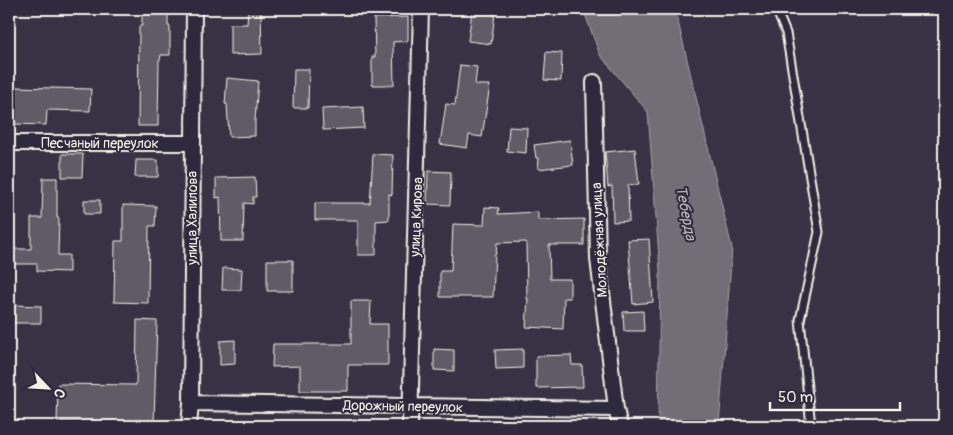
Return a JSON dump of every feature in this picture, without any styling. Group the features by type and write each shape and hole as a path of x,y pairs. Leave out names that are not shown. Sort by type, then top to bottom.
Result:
{"street":[{"name":"улица Халилова","path":"189,426 191,403 194,9"},
{"name":"улица Кирова","path":"410,426 421,9"},
{"name":"Молодёжная улица","path":"594,82 598,259 616,409 620,426"},
{"name":"Песчаный переулок","path":"9,143 192,143"},
{"name":"Дорожный переулок","path":"191,403 616,409"}],"lane":[{"path":"776,9 786,34 819,232 800,320 811,426"}],"water":[{"name":"Теберда","path":"583,9 675,9 732,248 719,426 658,426 660,271 648,112 600,55"}],"building":[{"path":"142,9 168,9 170,55 161,55 159,60 158,126 138,126 139,26 142,26"},
{"path":"248,9 261,9 262,54 230,55 230,24 247,24"},
{"path":"472,11 495,14 491,44 468,41"},
{"path":"408,17 408,41 393,42 394,85 372,85 372,57 375,57 374,18"},
{"path":"546,52 562,53 561,81 544,80"},
{"path":"460,65 477,67 475,85 490,85 482,137 469,135 467,148 440,144 446,104 455,105"},
{"path":"294,69 309,69 308,108 293,108"},
{"path":"227,78 258,81 255,136 229,137 227,104 225,104"},
{"path":"15,87 91,89 90,111 47,110 46,125 15,124"},
{"path":"363,107 364,128 323,130 322,109"},
{"path":"509,127 527,128 526,153 507,151"},
{"path":"570,140 573,165 538,169 539,158 536,158 534,145"},
{"path":"635,149 639,184 628,185 629,221 613,222 612,186 608,187 605,152"},
{"path":"62,154 83,154 82,177 62,177"},
{"path":"373,154 393,155 392,195 389,194 389,220 376,221 376,255 358,255 358,220 315,220 315,203 370,203"},
{"path":"136,160 158,160 158,177 135,177"},
{"path":"428,171 451,172 450,205 427,204"},
{"path":"255,177 256,197 253,197 253,204 244,203 243,241 221,241 220,197 216,198 216,178"},
{"path":"43,178 57,178 58,255 69,255 69,272 37,271 37,264 9,264 9,249 31,249 31,218 42,218"},
{"path":"84,200 100,200 100,214 84,214"},
{"path":"123,205 156,206 155,226 149,226 148,303 114,302 115,241 123,241"},
{"path":"485,207 499,208 498,214 538,212 538,220 584,219 584,245 549,245 550,279 570,279 570,298 564,298 563,329 526,327 528,299 526,242 497,243 493,297 440,297 440,271 451,271 453,224 484,225"},
{"path":"649,239 653,302 633,304 628,240"},
{"path":"267,260 293,260 293,291 267,291"},
{"path":"223,268 242,269 241,290 222,290"},
{"path":"351,301 371,301 370,324 388,324 388,365 348,365 348,391 300,391 300,366 272,367 273,344 351,344"},
{"path":"14,305 41,306 41,323 13,323"},
{"path":"643,311 644,331 624,331 623,312"},
{"path":"137,320 157,321 154,423 57,422 58,384 136,385"},
{"path":"235,340 235,364 220,365 220,341"},
{"path":"434,349 454,350 454,371 434,370"},
{"path":"523,349 523,368 496,369 495,350"},
{"path":"571,355 572,365 582,365 583,387 536,388 536,356"}]}
